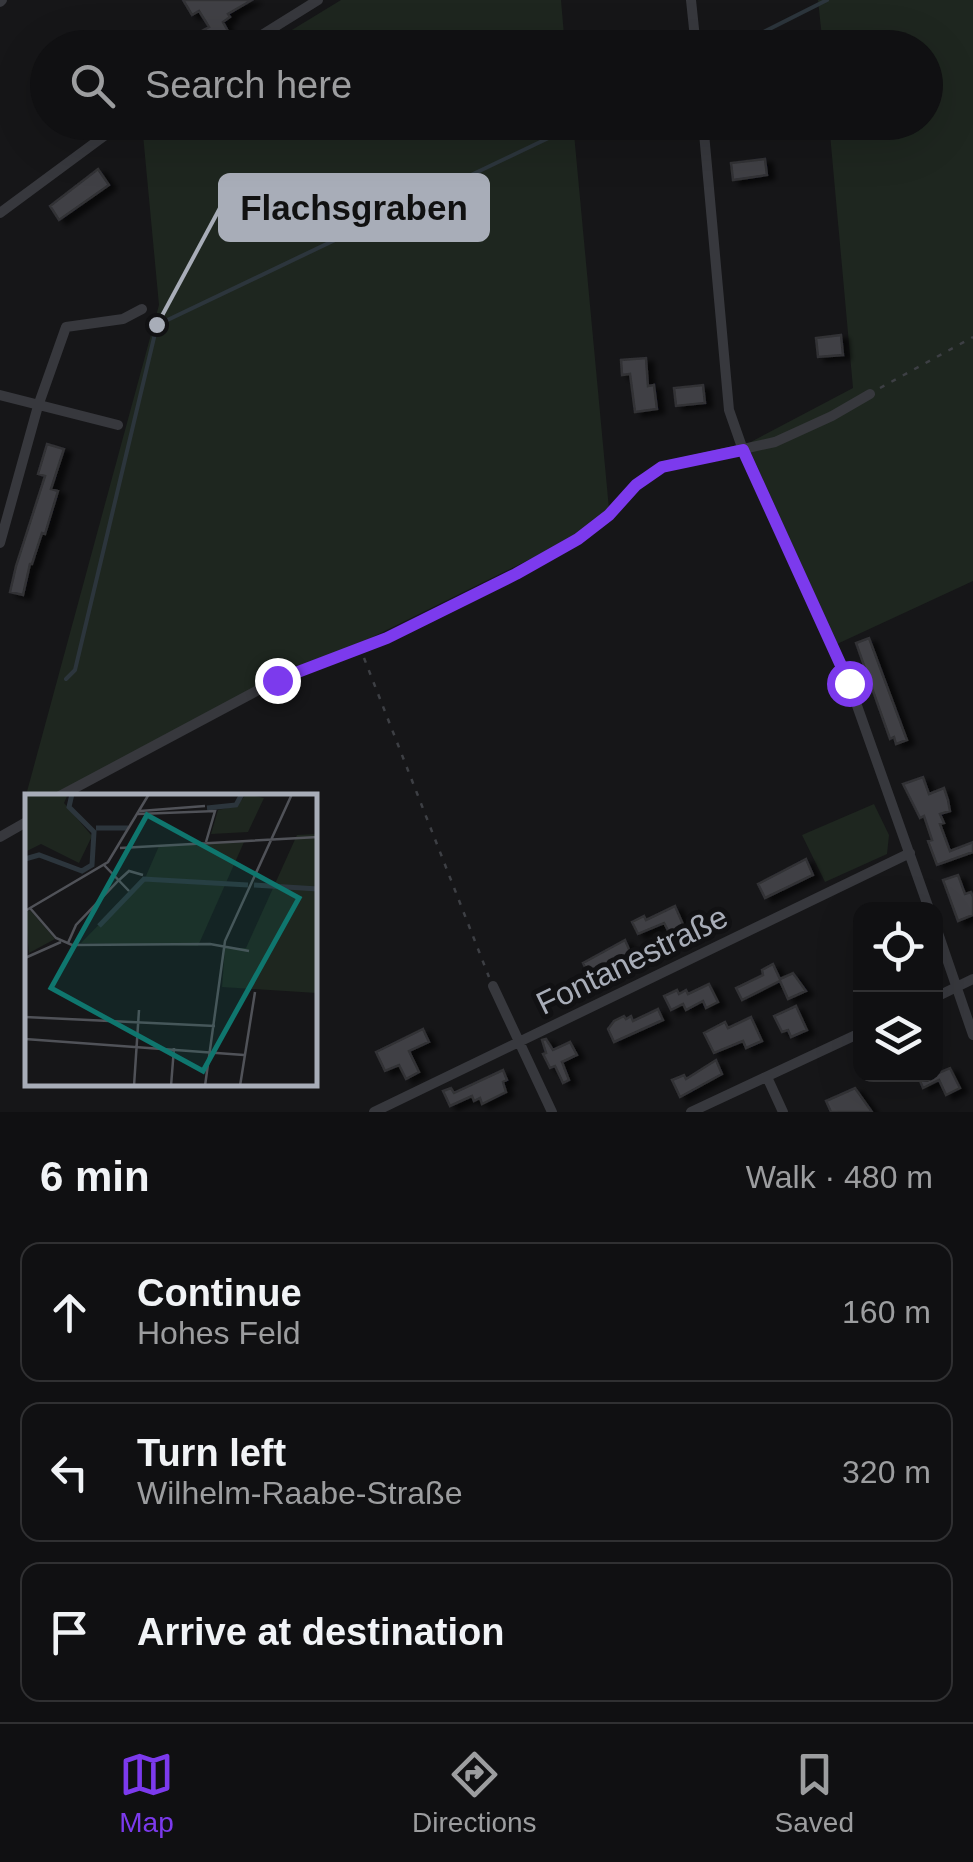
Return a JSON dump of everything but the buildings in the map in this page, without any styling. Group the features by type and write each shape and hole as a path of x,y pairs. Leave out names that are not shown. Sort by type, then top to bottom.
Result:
{"street":[{"path":"270,30 318,0"},
{"path":"692,0 694,30"},
{"path":"0,213 99,140"},
{"path":"704,140 728,410 849,683 926,902"},
{"path":"0,543 38,406 66,327 123,319 142,309"},
{"path":"64,794 232,702 277,680 387,638 578,539 609,515 636,485 662,467 792,435 870,394"},
{"path":"0,395 118,425"},
{"path":"0,837 25,823"},
{"name":"Fontanestraße","path":"374,1112 910,853"},
{"path":"943,949 973,1035"},
{"path":"943,994 973,979"},
{"path":"493,986 552,1112"},
{"path":"692,1112 853,1036"},
{"path":"767,1077 783,1112"}],"path":[{"path":"870,394 973,336"},
{"path":"360,647 493,986"}],"shaded area":[{"path":"341,0 561,0 564,30 292,30"},
{"path":"818,0 973,0 973,581 837,644 747,444 853,388 831,140 943,140 943,30 821,30"},
{"path":"144,140 575,140 609,509 577,536 55,794 26,794 159,305"},
{"path":"874,804 889,835 887,854 825,882 802,835"}],"waterway":[{"path":"768,30 827,0"},
{"path":"66,679 75,670 157,325 544,140"}],"place":[{"name":"Flachsgraben","path":"157,325"}],"route":[{"path":"277,680 387,638 516,574 578,539 609,515 636,485 662,467 743,450 849,683"}]}
